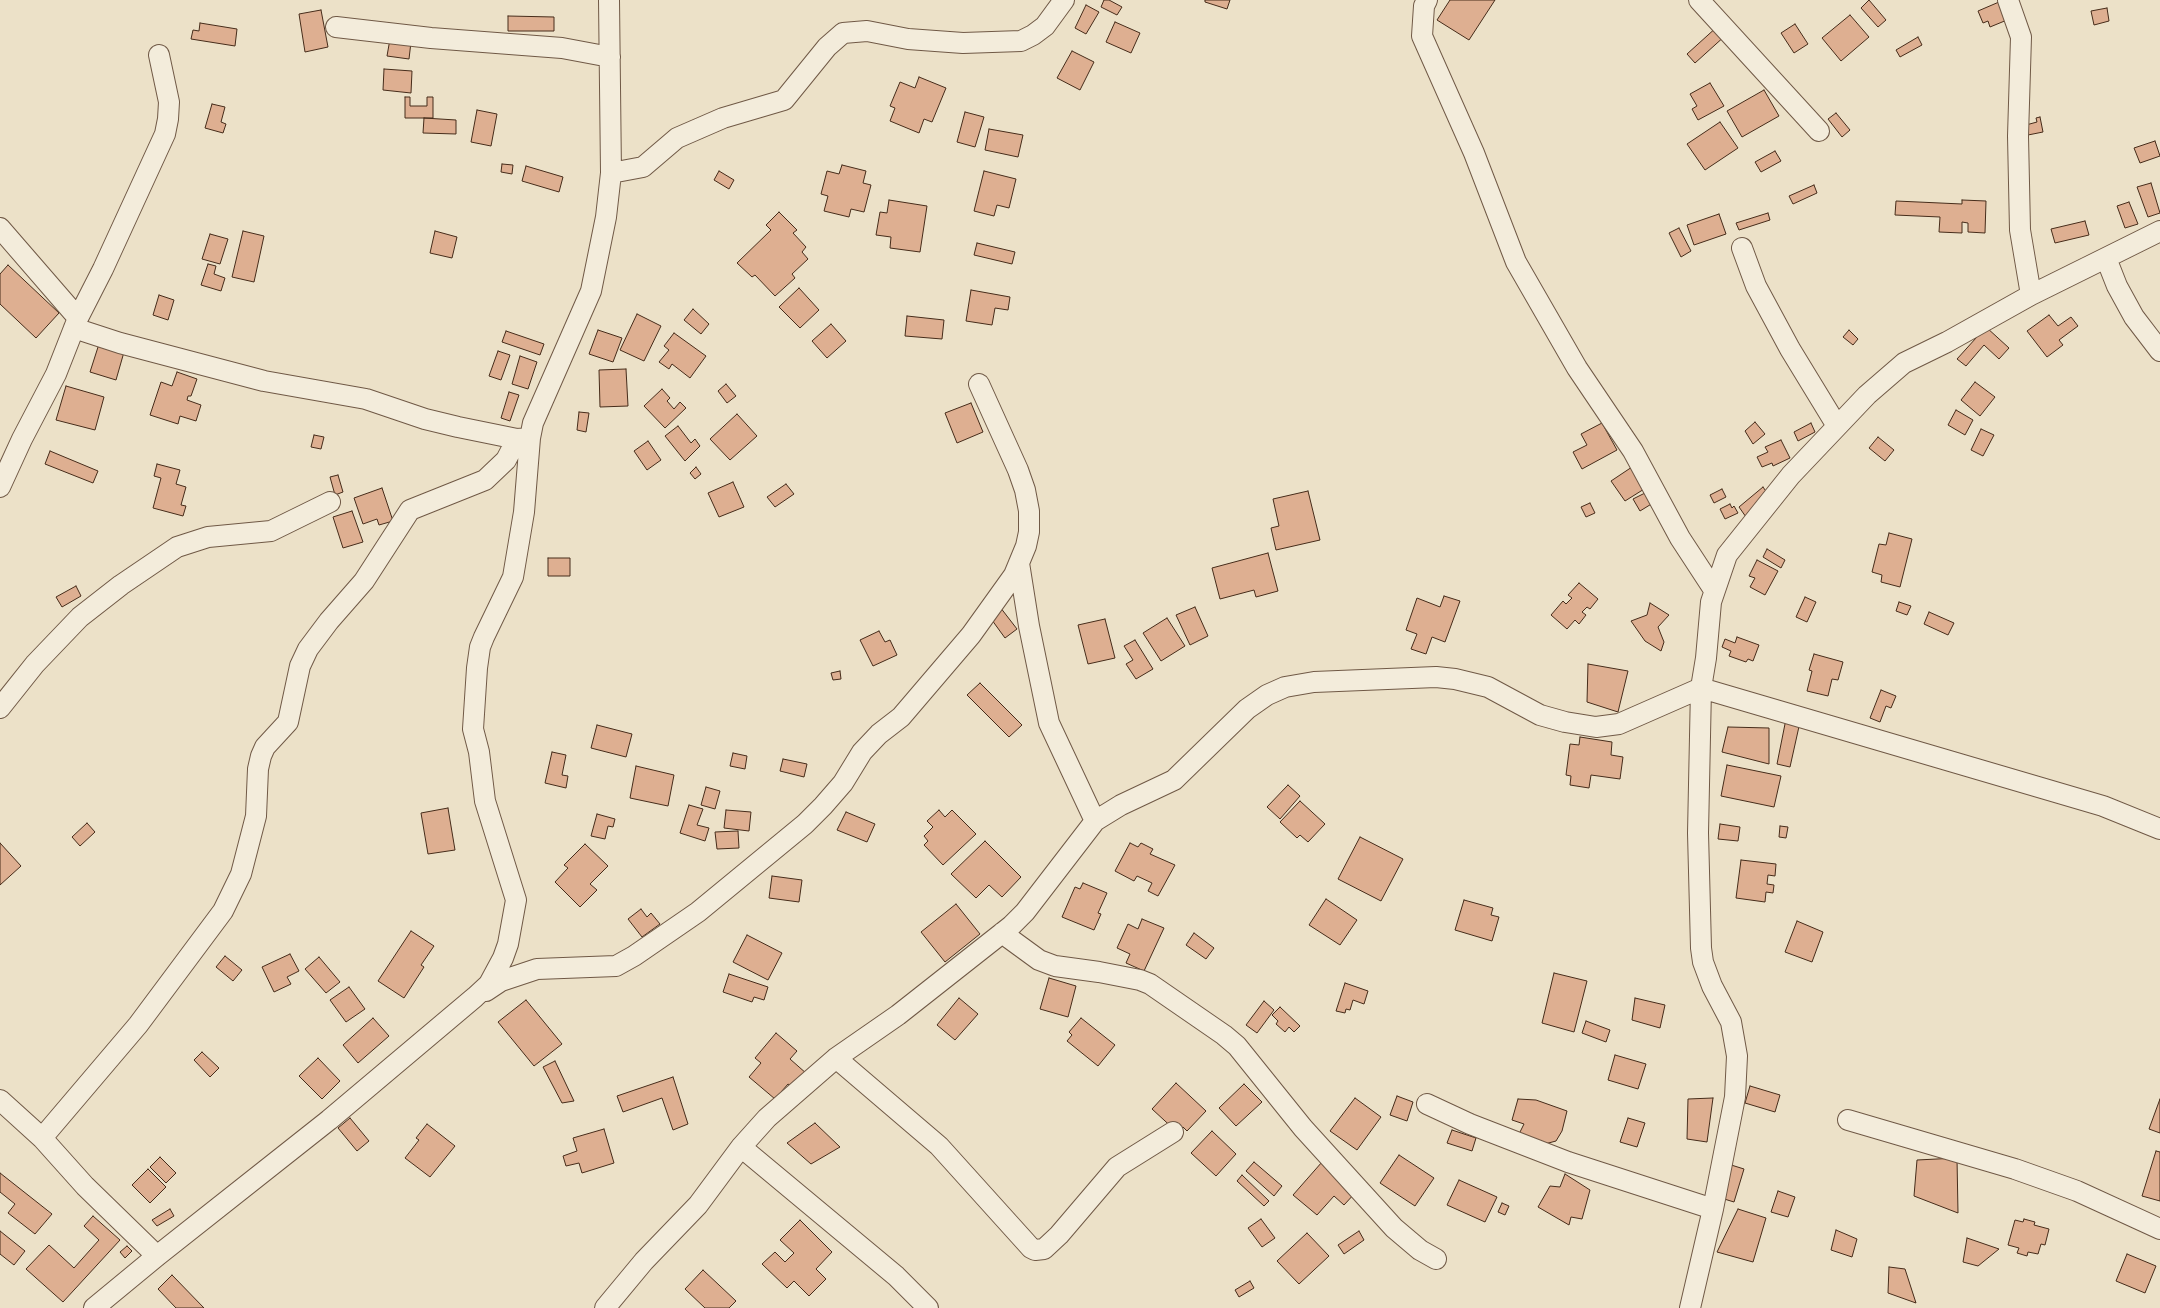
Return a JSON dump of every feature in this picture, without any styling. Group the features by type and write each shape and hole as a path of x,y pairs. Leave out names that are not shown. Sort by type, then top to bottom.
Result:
{"street":[{"path":"42,1138 157,1001 223,911 235,890 256,816 258,769 261,756 265,747 288,722 300,666 308,649 329,621 364,581 410,510 485,480 524,439 591,291 606,217 611,173 609,0"},
{"path":"611,173 643,167 676,138 723,118 784,100 826,47 843,33 867,30 908,40 962,43 1021,41 1045,26 1064,0"},
{"path":"1427,0 1424,6 1422,36 1474,153 1516,262 1577,368 1633,451 1680,538 1714,590"},
{"path":"1699,0 1819,131"},
{"path":"2008,0 2021,37 2018,136 2020,230 2031,295"},
{"path":"336,27 431,38 562,48 610,57"},
{"path":"0,488 22,439 56,374 76,323 165,134 169,102 159,55"},
{"path":"0,228 76,323 162,355 264,381 366,399 425,419 524,439"},
{"path":"1690,1308 1713,1209 1735,1096 1737,1056 1731,1022 1712,986 1703,962 1698,833 1701,688 1714,590 1727,555 1791,475 1867,395 1904,363 1947,342 2031,295 2160,231"},
{"path":"1742,248 1756,286 1790,349 1838,426"},
{"path":"2106,258 2121,294 2134,317 2160,351"},
{"path":"476,997 501,981 537,968 616,966 634,956 698,912 805,824 823,806 843,783 878,734 901,717 971,635 1008,584 1019,563 1029,532 1029,511 1025,490 1018,470 979,384"},
{"path":"94,1308 328,1120 476,997 489,984 503,958 508,944 515,909 514,890 505,869 485,801 479,752 473,729 480,647 513,577 524,512 524,439"},
{"path":"0,708 35,664 80,617 121,585 177,548 208,537 271,530 330,502"},
{"path":"1019,563 1049,723 1095,821"},
{"path":"605,1308 644,1261 698,1205 741,1146 767,1118 836,1058 898,1015 1002,933 1025,912 1095,821 1121,805 1174,780 1246,709 1267,695 1285,687 1314,682 1436,677 1455,679 1488,687 1540,716 1596,727 1619,724 1701,688 2103,806 2160,829"},
{"path":"1002,933 1039,960 1055,966 1099,972 1140,980 1150,984 1224,1035 1261,1073 1284,1106 1394,1228 1420,1250 1436,1260"},
{"path":"836,1058 938,1146 1035,1250 1044,1249 1059,1235 1117,1168 1173,1132"},
{"path":"0,1100 42,1138 86,1186 157,1256"},
{"path":"1427,1104 1470,1124 1568,1162 1713,1209"},
{"path":"1848,1120 2024,1172 2077,1191 2160,1229"},
{"path":"741,1146 896,1276 928,1308"}],"building":[{"path":"1104,0 1109,0 1122,7 1117,15 1101,7"},
{"path":"1205,0 1230,0 1227,9 1205,2"},
{"path":"1450,0 1495,0 1469,40 1437,20"},
{"path":"1869,0 1886,20 1878,27 1861,8"},
{"path":"1999,2 2007,20 1990,27 1988,21 1983,23 1978,11"},
{"path":"1086,5 1099,12 1086,34 1075,28"},
{"path":"2107,8 2109,21 2094,25 2091,11"},
{"path":"321,10 328,47 305,52 299,14"},
{"path":"1850,15 1869,37 1841,61 1822,38"},
{"path":"508,16 554,17 554,31 508,31"},
{"path":"1115,22 1140,33 1131,53 1106,42"},
{"path":"200,23 237,29 235,46 191,39 193,30 199,31"},
{"path":"1795,24 1808,44 1794,53 1781,33"},
{"path":"1718,26 1726,35 1695,63 1687,54"},
{"path":"1918,37 1922,45 1900,57 1896,50"},
{"path":"390,39 411,42 409,59 387,56"},
{"path":"1072,51 1094,62 1080,90 1057,78"},
{"path":"384,69 412,71 411,93 383,90"},
{"path":"919,77 946,88 932,122 924,119 919,133 890,121 895,108 890,106 900,82 915,88"},
{"path":"1710,83 1724,106 1698,120 1692,109 1697,106 1690,94"},
{"path":"1764,90 1779,116 1742,137 1727,111"},
{"path":"405,97 410,97 410,106 427,106 427,97 433,97 433,118 405,118"},
{"path":"212,104 225,107 221,122 226,124 223,133 205,128"},
{"path":"477,110 497,114 491,146 471,142"},
{"path":"965,112 984,117 975,147 957,142"},
{"path":"1836,113 1850,130 1842,137 1828,119"},
{"path":"2040,117 2043,132 2028,135 2026,125 2037,122 2036,118"},
{"path":"424,118 456,120 456,134 423,133"},
{"path":"1720,122 1738,148 1705,170 1687,144"},
{"path":"989,129 1023,135 1018,157 985,150"},
{"path":"2155,141 2160,156 2140,163 2134,148"},
{"path":"1775,151 1781,161 1761,172 1755,162"},
{"path":"502,164 513,165 512,174 501,172"},
{"path":"842,165 866,171 863,183 871,185 864,212 851,209 849,217 824,211 828,196 821,194 827,171 839,174"},
{"path":"526,166 563,177 559,192 522,181"},
{"path":"719,171 734,180 729,189 714,180"},
{"path":"984,171 1016,179 1009,208 997,205 994,216 974,211"},
{"path":"2151,183 2160,213 2148,217 2137,187"},
{"path":"1814,185 1817,193 1793,204 1789,196"},
{"path":"889,200 927,206 920,252 890,248 891,237 876,235 880,212 887,213"},
{"path":"1962,200 1986,201 1985,233 1968,232 1968,223 1962,222 1962,233 1939,232 1940,217 1895,215 1896,201 1962,204"},
{"path":"2129,202 2138,224 2125,228 2117,206"},
{"path":"779,212 797,230 793,233 806,247 802,252 808,259 792,274 795,278 775,296 755,275 752,277 737,263 771,230 766,225"},
{"path":"1768,213 1770,220 1739,230 1736,223"},
{"path":"1719,214 1726,234 1694,245 1687,225"},
{"path":"2085,221 2089,235 2055,243 2051,229"},
{"path":"1679,228 1691,251 1681,257 1669,233"},
{"path":"243,231 264,236 254,282 232,277"},
{"path":"435,231 457,237 452,258 430,253"},
{"path":"210,234 228,239 220,264 202,259"},
{"path":"977,243 1015,252 1012,264 974,255"},
{"path":"208,264 216,266 214,274 225,278 221,291 201,285"},
{"path":"8,265 59,313 36,338 0,304 0,274"},
{"path":"799,288 819,310 800,328 779,307"},
{"path":"971,290 1010,297 1008,310 995,308 992,325 966,321"},
{"path":"159,295 174,300 168,320 153,315"},
{"path":"693,309 709,324 701,334 684,320"},
{"path":"637,314 661,326 644,361 620,350"},
{"path":"2049,315 2058,326 2071,317 2078,326 2059,340 2063,345 2047,357 2027,331"},
{"path":"907,316 944,320 942,339 905,336"},
{"path":"831,324 846,341 827,358 812,341"},
{"path":"1986,327 2009,348 1999,359 1984,345 1966,366 1957,359"},
{"path":"598,330 622,338 613,362 589,354"},
{"path":"1849,330 1858,339 1853,345 1843,337"},
{"path":"506,331 544,344 540,355 502,342"},
{"path":"674,333 706,356 690,378 672,364 669,369 659,362 669,350 664,346"},
{"path":"99,344 124,352 116,380 90,372"},
{"path":"498,351 510,355 501,380 489,376"},
{"path":"520,356 537,362 528,389 512,384"},
{"path":"626,369 628,406 600,407 599,370"},
{"path":"177,372 197,379 191,396 188,396 187,400 201,405 196,421 180,416 178,424 150,415 161,382 172,386"},
{"path":"1975,382 1995,397 1980,416 1961,400"},
{"path":"726,384 736,396 727,403 718,391"},
{"path":"66,386 104,397 95,430 56,420"},
{"path":"662,389 670,398 667,401 674,409 680,402 686,408 665,428 644,406"},
{"path":"509,392 519,395 510,421 501,418"},
{"path":"971,403 983,432 957,443 945,413"},
{"path":"1956,410 1973,420 1965,435 1948,425"},
{"path":"579,412 589,413 586,432 577,430"},
{"path":"737,414 757,436 730,460 710,439"},
{"path":"1755,422 1765,434 1753,444 1745,431"},
{"path":"1602,423 1617,450 1582,469 1573,452 1587,445 1581,434"},
{"path":"1811,423 1815,432 1798,441 1794,432"},
{"path":"678,426 691,443 695,439 700,446 685,461 665,436"},
{"path":"1981,429 1994,435 1983,456 1971,450"},
{"path":"314,435 324,437 321,449 311,447"},
{"path":"1878,437 1894,450 1885,461 1869,448"},
{"path":"1781,440 1790,458 1773,466 1772,463 1762,467 1757,457 1768,452 1765,447"},
{"path":"648,441 661,460 647,470 634,451"},
{"path":"50,451 98,471 93,483 45,464"},
{"path":"157,464 180,470 176,484 186,487 181,505 186,506 183,516 153,508 161,478 154,476"},
{"path":"1635,465 1649,486 1625,501 1611,481"},
{"path":"696,467 701,474 695,479 690,473"},
{"path":"338,475 343,492 335,495 330,477"},
{"path":"733,482 744,507 719,517 708,493"},
{"path":"786,484 794,494 775,507 767,497"},
{"path":"1763,487 1770,497 1746,517 1739,507"},
{"path":"382,488 393,521 379,525 377,519 363,524 354,498"},
{"path":"1722,489 1726,497 1714,503 1710,495"},
{"path":"1308,491 1320,540 1276,550 1271,528 1279,526 1273,499"},
{"path":"1647,492 1653,503 1640,511 1633,499"},
{"path":"1590,503 1595,513 1586,517 1581,507"},
{"path":"1730,504 1732,508 1734,506 1738,513 1725,519 1720,509"},
{"path":"352,511 363,542 343,548 333,517"},
{"path":"1889,533 1912,539 1900,587 1881,582 1882,575 1872,572 1879,544 1886,545"},
{"path":"1767,549 1785,560 1781,568 1763,557"},
{"path":"1268,553 1278,591 1256,597 1254,590 1220,599 1212,568"},
{"path":"548,558 570,558 570,576 548,576"},
{"path":"1757,560 1778,571 1765,595 1750,587 1755,578 1749,576"},
{"path":"1579,583 1598,599 1590,609 1587,607 1582,612 1586,615 1579,624 1575,620 1567,629 1551,615 1563,601 1566,604 1572,598 1568,595"},
{"path":"76,586 81,596 62,607 56,597"},
{"path":"1444,596 1460,601 1445,642 1432,637 1426,654 1411,649 1417,634 1406,630 1417,598 1440,607"},
{"path":"1805,597 1816,602 1807,622 1796,617"},
{"path":"1899,602 1911,606 1907,615 1896,611"},
{"path":"1650,603 1669,615 1658,627 1664,642 1661,651 1645,641 1631,621 1647,615"},
{"path":"1000,607 1017,629 1005,638 989,616"},
{"path":"1195,607 1208,636 1190,645 1176,615"},
{"path":"1929,612 1954,623 1948,635 1924,624"},
{"path":"1167,618 1185,646 1161,661 1143,633"},
{"path":"1105,619 1115,658 1088,664 1078,625"},
{"path":"879,631 885,642 890,640 897,655 873,666 860,640"},
{"path":"1737,637 1759,645 1753,661 1748,659 1746,662 1729,656 1731,651 1722,647 1725,639 1735,643"},
{"path":"1135,640 1153,669 1136,679 1126,664 1133,660 1124,646"},
{"path":"1814,654 1843,662 1838,680 1832,679 1828,696 1807,691 1812,671 1809,670"},
{"path":"1588,664 1628,671 1618,712 1587,702"},
{"path":"840,671 841,679 833,680 831,673"},
{"path":"980,683 1022,725 1009,737 967,695"},
{"path":"1881,690 1896,696 1891,708 1886,706 1880,722 1870,718"},
{"path":"1786,719 1800,722 1790,767 1777,764"},
{"path":"597,725 632,734 626,757 591,748"},
{"path":"1728,727 1769,728 1769,764 1722,752"},
{"path":"1580,737 1612,742 1611,755 1623,757 1620,779 1591,775 1589,788 1570,785 1571,776 1566,775 1570,744 1579,745"},
{"path":"552,752 566,755 562,775 568,776 566,788 545,783"},
{"path":"733,753 747,756 745,769 730,766"},
{"path":"783,759 807,764 804,777 780,771"},
{"path":"1727,765 1781,776 1774,807 1721,796"},
{"path":"636,766 674,775 668,806 630,798"},
{"path":"1288,785 1300,796 1280,819 1267,807"},
{"path":"706,787 720,791 715,809 701,805"},
{"path":"1300,801 1325,824 1308,842 1300,835 1297,838 1280,822"},
{"path":"689,805 703,809 697,825 709,828 705,841 680,833"},
{"path":"448,808 455,850 428,854 421,813"},
{"path":"726,810 751,812 749,831 724,828"},
{"path":"939,810 945,817 952,810 976,834 943,865 924,845 928,841 924,836 933,827 927,821"},
{"path":"846,812 875,824 867,842 837,830"},
{"path":"597,814 615,819 613,827 608,826 605,839 591,836"},
{"path":"87,823 95,832 80,846 72,837"},
{"path":"1720,824 1740,827 1738,841 1718,839"},
{"path":"1780,826 1788,827 1786,838 1779,837"},
{"path":"738,831 739,848 717,849 715,832"},
{"path":"1360,837 1403,859 1381,901 1338,879"},
{"path":"985,841 1021,877 1002,897 989,885 976,898 951,874"},
{"path":"0,843 21,866 0,885"},
{"path":"1130,843 1138,847 1141,843 1153,849 1150,854 1175,865 1158,896 1148,891 1152,883 1137,876 1134,881 1115,871"},
{"path":"585,844 608,866 590,884 597,890 580,907 555,882 568,868 564,865"},
{"path":"1741,860 1776,864 1775,876 1768,875 1767,884 1774,885 1773,893 1766,892 1765,902 1736,898"},
{"path":"772,876 802,880 799,902 769,898"},
{"path":"1083,883 1107,893 1098,913 1101,914 1094,930 1062,917 1075,887 1080,889"},
{"path":"1326,899 1357,920 1340,945 1309,925"},
{"path":"1464,900 1493,908 1491,915 1499,917 1492,941 1455,930"},
{"path":"956,904 980,934 945,962 921,932"},
{"path":"641,909 647,917 651,913 660,924 642,937 628,919"},
{"path":"1142,919 1164,928 1144,971 1126,963 1130,954 1117,948 1128,924 1138,929"},
{"path":"1797,921 1823,932 1812,962 1785,952"},
{"path":"411,931 434,946 421,965 424,967 404,998 378,981"},
{"path":"1194,933 1214,948 1206,959 1186,945"},
{"path":"747,935 782,953 768,980 733,962"},
{"path":"290,954 299,971 287,977 291,984 274,992 262,967"},
{"path":"225,956 242,970 233,981 216,967"},
{"path":"319,957 340,982 326,993 305,969"},
{"path":"1554,973 1587,981 1574,1032 1542,1023"},
{"path":"729,974 768,987 764,1000 754,997 752,1002 723,992"},
{"path":"1049,978 1076,986 1068,1017 1040,1009"},
{"path":"1345,983 1368,991 1364,1004 1353,1000 1350,1010 1346,1009 1345,1013 1336,1011"},
{"path":"349,987 365,1009 346,1022 330,1000"},
{"path":"959,998 978,1014 955,1040 937,1025"},
{"path":"1635,998 1665,1005 1660,1028 1632,1020"},
{"path":"526,1000 562,1044 534,1066 498,1022"},
{"path":"1264,1001 1274,1010 1257,1033 1246,1025"},
{"path":"1280,1007 1300,1026 1294,1032 1289,1027 1285,1032 1276,1024 1278,1021 1272,1015"},
{"path":"373,1018 389,1036 358,1063 343,1045"},
{"path":"1081,1018 1115,1045 1098,1066 1067,1041 1072,1035 1069,1032"},
{"path":"1586,1021 1610,1030 1606,1042 1582,1033"},
{"path":"776,1033 797,1051 790,1059 807,1074 794,1088 788,1084 775,1099 749,1077 761,1063 755,1058"},
{"path":"202,1052 219,1068 210,1077 194,1060"},
{"path":"1615,1055 1646,1064 1638,1089 1608,1080"},
{"path":"318,1058 340,1081 322,1099 299,1076"},
{"path":"555,1061 574,1101 562,1103 543,1067"},
{"path":"673,1077 688,1124 673,1130 662,1098 623,1112 617,1096"},
{"path":"1176,1083 1206,1111 1187,1131 1183,1127 1177,1132 1152,1109"},
{"path":"1244,1084 1262,1102 1236,1126 1219,1108"},
{"path":"1750,1086 1780,1095 1775,1112 1745,1103"},
{"path":"1397,1096 1413,1102 1407,1121 1390,1115"},
{"path":"1355,1098 1381,1117 1357,1150 1330,1131"},
{"path":"1713,1098 1707,1142 1687,1139 1688,1099"},
{"path":"1518,1099 1536,1100 1567,1111 1562,1131 1556,1141 1541,1145 1518,1136 1524,1124 1512,1120"},
{"path":"2160,1099 2160,1133 2149,1129"},
{"path":"350,1118 369,1141 357,1151 338,1128"},
{"path":"1628,1118 1645,1123 1637,1147 1620,1142"},
{"path":"815,1123 840,1147 811,1164 787,1143"},
{"path":"427,1124 455,1146 430,1177 405,1158 419,1140 416,1138"},
{"path":"604,1129 614,1163 582,1173 579,1163 566,1166 563,1156 577,1151 573,1138"},
{"path":"1452,1130 1476,1138 1472,1151 1447,1143"},
{"path":"1212,1131 1236,1154 1216,1176 1191,1153"},
{"path":"2156,1151 2160,1152 2160,1201 2142,1196"},
{"path":"1399,1155 1434,1178 1415,1206 1380,1183"},
{"path":"160,1157 176,1173 166,1183 150,1167"},
{"path":"1957,1158 1958,1213 1914,1196 1917,1160"},
{"path":"1254,1162 1282,1186 1274,1196 1246,1171"},
{"path":"1322,1162 1356,1192 1344,1205 1334,1196 1317,1215 1293,1195"},
{"path":"1728,1164 1744,1169 1734,1202 1721,1198"},
{"path":"148,1169 166,1187 150,1203 132,1185"},
{"path":"0,1173 52,1214 35,1234 8,1213 15,1204 0,1192"},
{"path":"1565,1174 1590,1190 1582,1219 1571,1217 1569,1225 1538,1207 1550,1186 1560,1187"},
{"path":"1242,1175 1269,1201 1264,1206 1237,1181"},
{"path":"1459,1180 1497,1197 1485,1222 1447,1205"},
{"path":"1778,1191 1795,1197 1788,1217 1771,1212"},
{"path":"1502,1203 1509,1206 1505,1215 1498,1212"},
{"path":"170,1209 174,1216 157,1226 152,1220"},
{"path":"1738,1209 1766,1218 1753,1262 1717,1252"},
{"path":"93,1216 120,1240 63,1302 26,1269 49,1245 74,1268 99,1240 84,1226"},
{"path":"1261,1219 1275,1238 1262,1247 1248,1228"},
{"path":"2024,1219 2035,1222 2034,1225 2049,1229 2045,1245 2041,1244 2038,1254 2028,1252 2027,1256 2017,1253 2019,1248 2008,1245 2015,1220 2023,1222"},
{"path":"800,1220 832,1252 816,1269 826,1279 809,1296 794,1281 787,1288 762,1264 775,1252 785,1262 794,1253 780,1240"},
{"path":"1836,1230 1857,1239 1852,1257 1831,1250"},
{"path":"0,1231 25,1251 14,1265 0,1254"},
{"path":"1359,1231 1364,1240 1344,1254 1338,1245"},
{"path":"1307,1233 1329,1256 1299,1284 1277,1261"},
{"path":"1967,1238 1999,1249 1978,1266 1963,1262"},
{"path":"127,1246 132,1251 125,1258 120,1252"},
{"path":"2127,1254 2156,1266 2145,1293 2116,1281"},
{"path":"1889,1267 1905,1269 1916,1303 1888,1293"},
{"path":"703,1270 736,1301 729,1308 705,1308 685,1289"},
{"path":"172,1275 204,1308 176,1308 158,1289"},
{"path":"1250,1281 1254,1288 1239,1297 1235,1290"}]}
